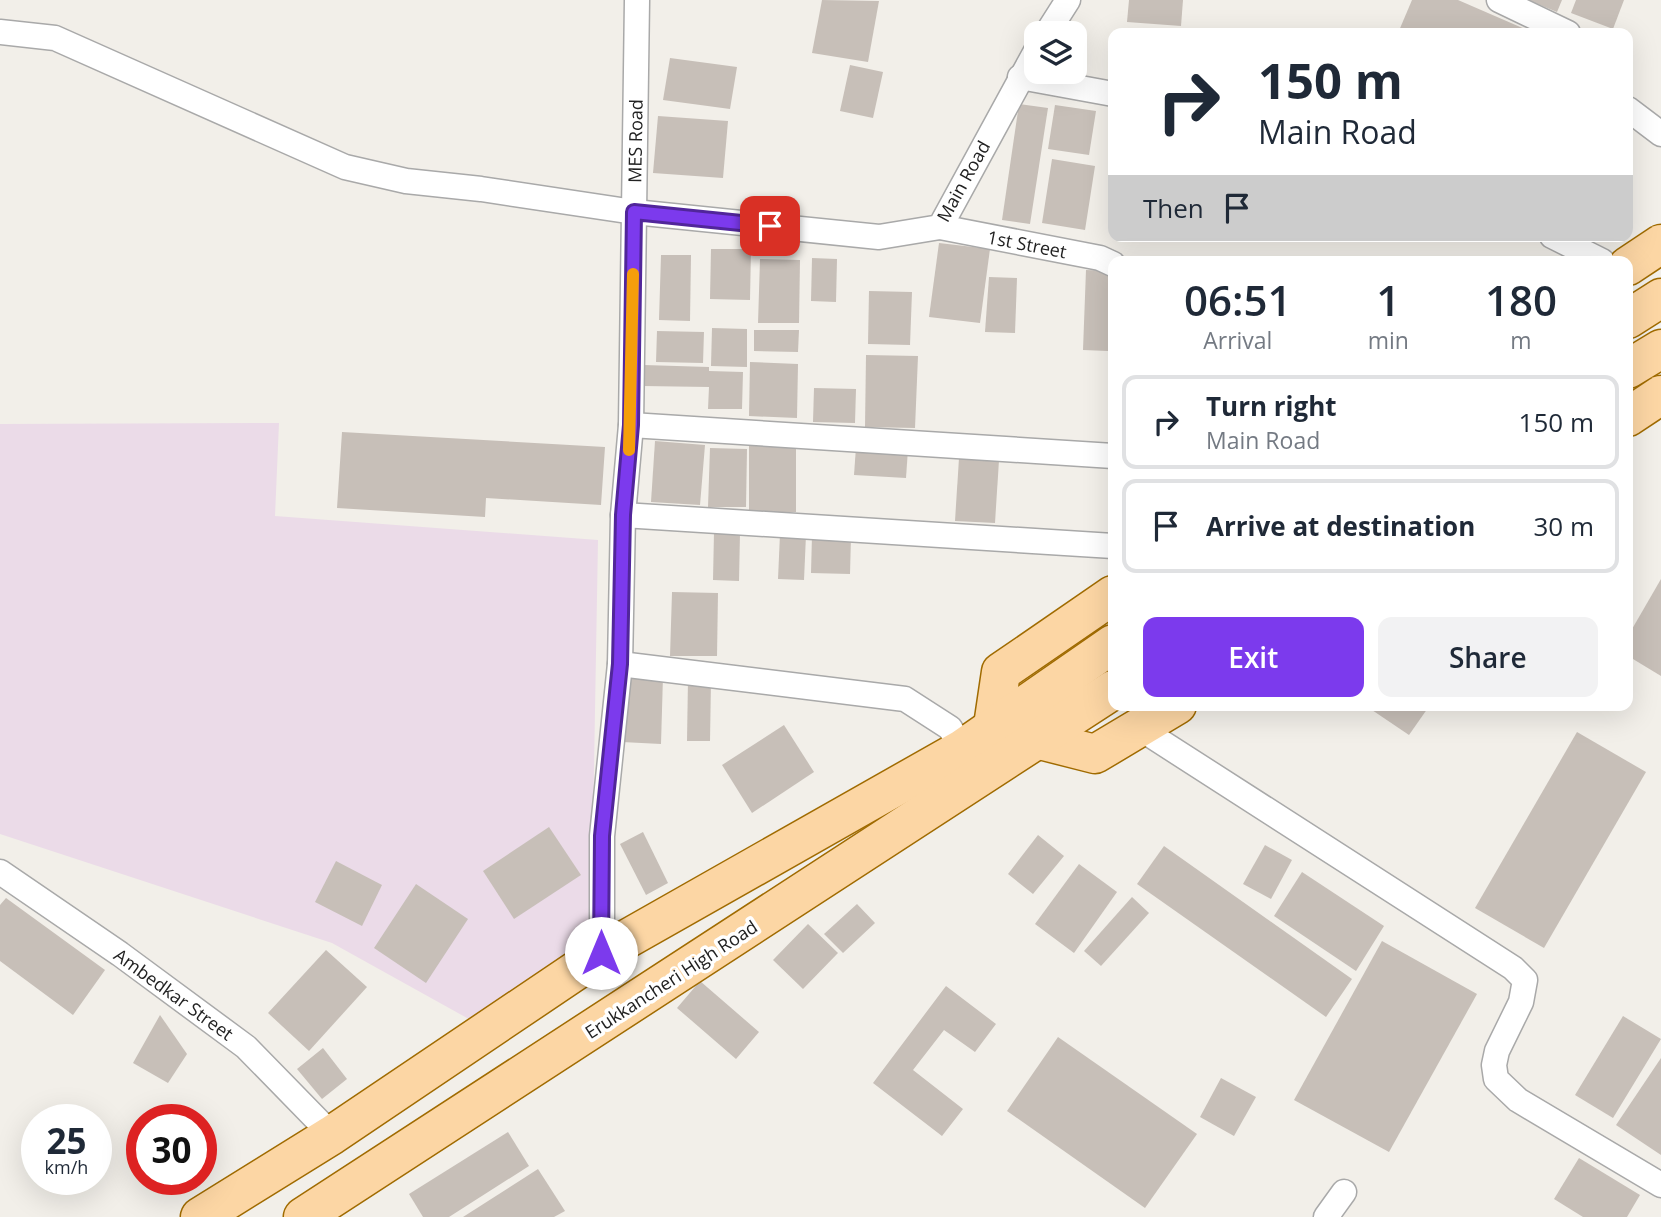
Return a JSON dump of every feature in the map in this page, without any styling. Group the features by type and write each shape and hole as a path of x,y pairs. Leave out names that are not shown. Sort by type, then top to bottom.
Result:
{"main road":[{"path":"1633,263 1661,244"},
{"path":"1633,316 1661,298"},
{"path":"1633,366 1661,349"},
{"path":"1633,414 1661,395"},
{"path":"993,726 1001,672 1108,598"},
{"path":"200,1217 332,1136 601,953 962,749 1108,647"},
{"name":"Erukkancheri High Road","path":"303,1217 1108,693"},
{"path":"1040,740 1095,754 1168,711"}],"street":[{"name":"MES Road","path":"601,953 602,836 620,664 623,515 631,425 637,0"},
{"path":"1055,21 1068,0"},
{"path":"1499,0 1558,28"},
{"name":"Main Road","path":"0,32 55,38 345,167 406,181 481,189 634,212 879,237 940,227 1024,70"},
{"path":"1020,76 1108,93"},
{"path":"1633,113 1661,134"},
{"name":"1st Street","path":"940,227 1108,262"},
{"path":"1564,242 1592,256"},
{"path":"631,425 1108,456"},
{"path":"623,515 1108,546"},
{"path":"620,664 905,699 950,728 962,749"},
{"path":"1141,729 1513,968 1525,980 1521,1002 1497,1051 1494,1065 1496,1079 1518,1100 1661,1185"},
{"name":"Ambedkar Street","path":"0,872 120,954 246,1047 332,1136"},
{"path":"1326,1217 1345,1192"}],"shaded area":[{"path":"279,423 275,516 598,540 591,939 476,1023 332,943 0,834 0,424"}],"building":[{"path":"822,0 879,1 868,62 812,53"},
{"path":"1129,0 1183,0 1181,26 1127,22"},
{"path":"1412,0 1458,0 1522,28 1400,28"},
{"path":"1528,0 1562,0 1557,12"},
{"path":"1576,0 1624,0 1613,28 1571,13"},
{"path":"670,58 737,67 730,109 663,100"},
{"path":"850,65 883,72 873,118 840,111"},
{"path":"1019,104 1048,108 1030,224 1002,220"},
{"path":"1055,105 1096,111 1089,155 1048,149"},
{"path":"658,116 728,121 723,178 653,173"},
{"path":"1052,159 1095,166 1085,230 1042,223"},
{"path":"939,243 990,249 980,323 929,317"},
{"path":"711,249 751,249 750,300 710,299"},
{"path":"661,255 691,255 690,321 659,320"},
{"path":"812,258 837,259 836,302 811,301"},
{"path":"760,259 800,260 799,323 758,323"},
{"path":"1086,270 1108,271 1108,351 1083,350"},
{"path":"989,277 1017,278 1015,333 985,332"},
{"path":"869,291 912,292 910,345 868,344"},
{"path":"712,328 747,329 747,367 711,366"},
{"path":"754,330 799,330 798,352 754,351"},
{"path":"657,331 704,332 703,363 656,362"},
{"path":"866,355 918,356 915,428 865,427"},
{"path":"750,362 798,364 797,418 749,416"},
{"path":"644,365 709,367 709,371 743,372 742,409 708,409 709,387 643,386"},
{"path":"814,388 856,389 855,423 813,422"},
{"path":"342,432 605,447 601,505 486,498 485,517 337,508"},
{"path":"655,441 705,445 700,505 651,502"},
{"path":"749,445 796,445 796,512 749,512"},
{"path":"856,447 908,449 906,478 854,475"},
{"path":"710,448 747,449 746,507 708,507"},
{"path":"959,458 999,460 995,523 955,521"},
{"path":"714,532 740,533 739,581 713,580"},
{"path":"780,534 806,535 804,580 778,579"},
{"path":"812,535 851,536 850,574 811,573"},
{"path":"1661,579 1661,676 1633,659 1633,627"},
{"path":"672,592 718,593 717,656 670,656"},
{"path":"625,675 663,676 661,744 622,742"},
{"path":"688,679 711,680 710,741 687,741"},
{"path":"1373,711 1426,711 1409,735"},
{"path":"784,725 814,772 752,813 722,765"},
{"path":"1577,732 1646,772 1544,948 1475,908"},
{"path":"549,827 581,875 514,919 483,871"},
{"path":"643,832 668,883 646,895 620,844"},
{"path":"1038,835 1064,856 1033,894 1008,874"},
{"path":"1265,845 1292,860 1271,899 1243,884"},
{"path":"1164,846 1352,979 1326,1017 1137,884"},
{"path":"336,861 382,885 362,926 315,902"},
{"path":"1079,864 1117,892 1074,953 1035,924"},
{"path":"1302,872 1384,926 1356,971 1274,916"},
{"path":"416,884 468,919 426,983 374,948"},
{"path":"1132,897 1149,913 1101,966 1084,951"},
{"path":"6,898 105,970 73,1015 0,961 0,905"},
{"path":"857,904 875,923 843,953 824,934"},
{"path":"808,924 838,953 803,989 773,960"},
{"path":"1382,941 1477,994 1389,1152 1294,1100"},
{"path":"326,950 367,987 309,1051 268,1013"},
{"path":"700,981 759,1032 736,1059 677,1008"},
{"path":"946,986 996,1024 975,1052 944,1030 913,1070 963,1109 942,1136 873,1083"},
{"path":"160,1015 187,1054 168,1083 133,1063"},
{"path":"1623,1016 1661,1039 1613,1118 1575,1095"},
{"path":"1058,1037 1197,1134 1145,1208 1007,1111"},
{"path":"323,1048 347,1079 322,1099 297,1069"},
{"path":"1661,1058 1661,1155 1616,1125"},
{"path":"1221,1078 1256,1097 1234,1136 1200,1117"},
{"path":"508,1132 529,1166 449,1217 423,1217 409,1194"},
{"path":"1579,1158 1640,1195 1627,1217 1583,1217 1554,1199"},
{"path":"538,1169 565,1211 554,1217 463,1217"}],"slow traffic":[{"path":"629,450 633,274"}],"route":[{"path":"601,953 602,836 620,664 623,515 631,425 634,212 770,226"}]}
